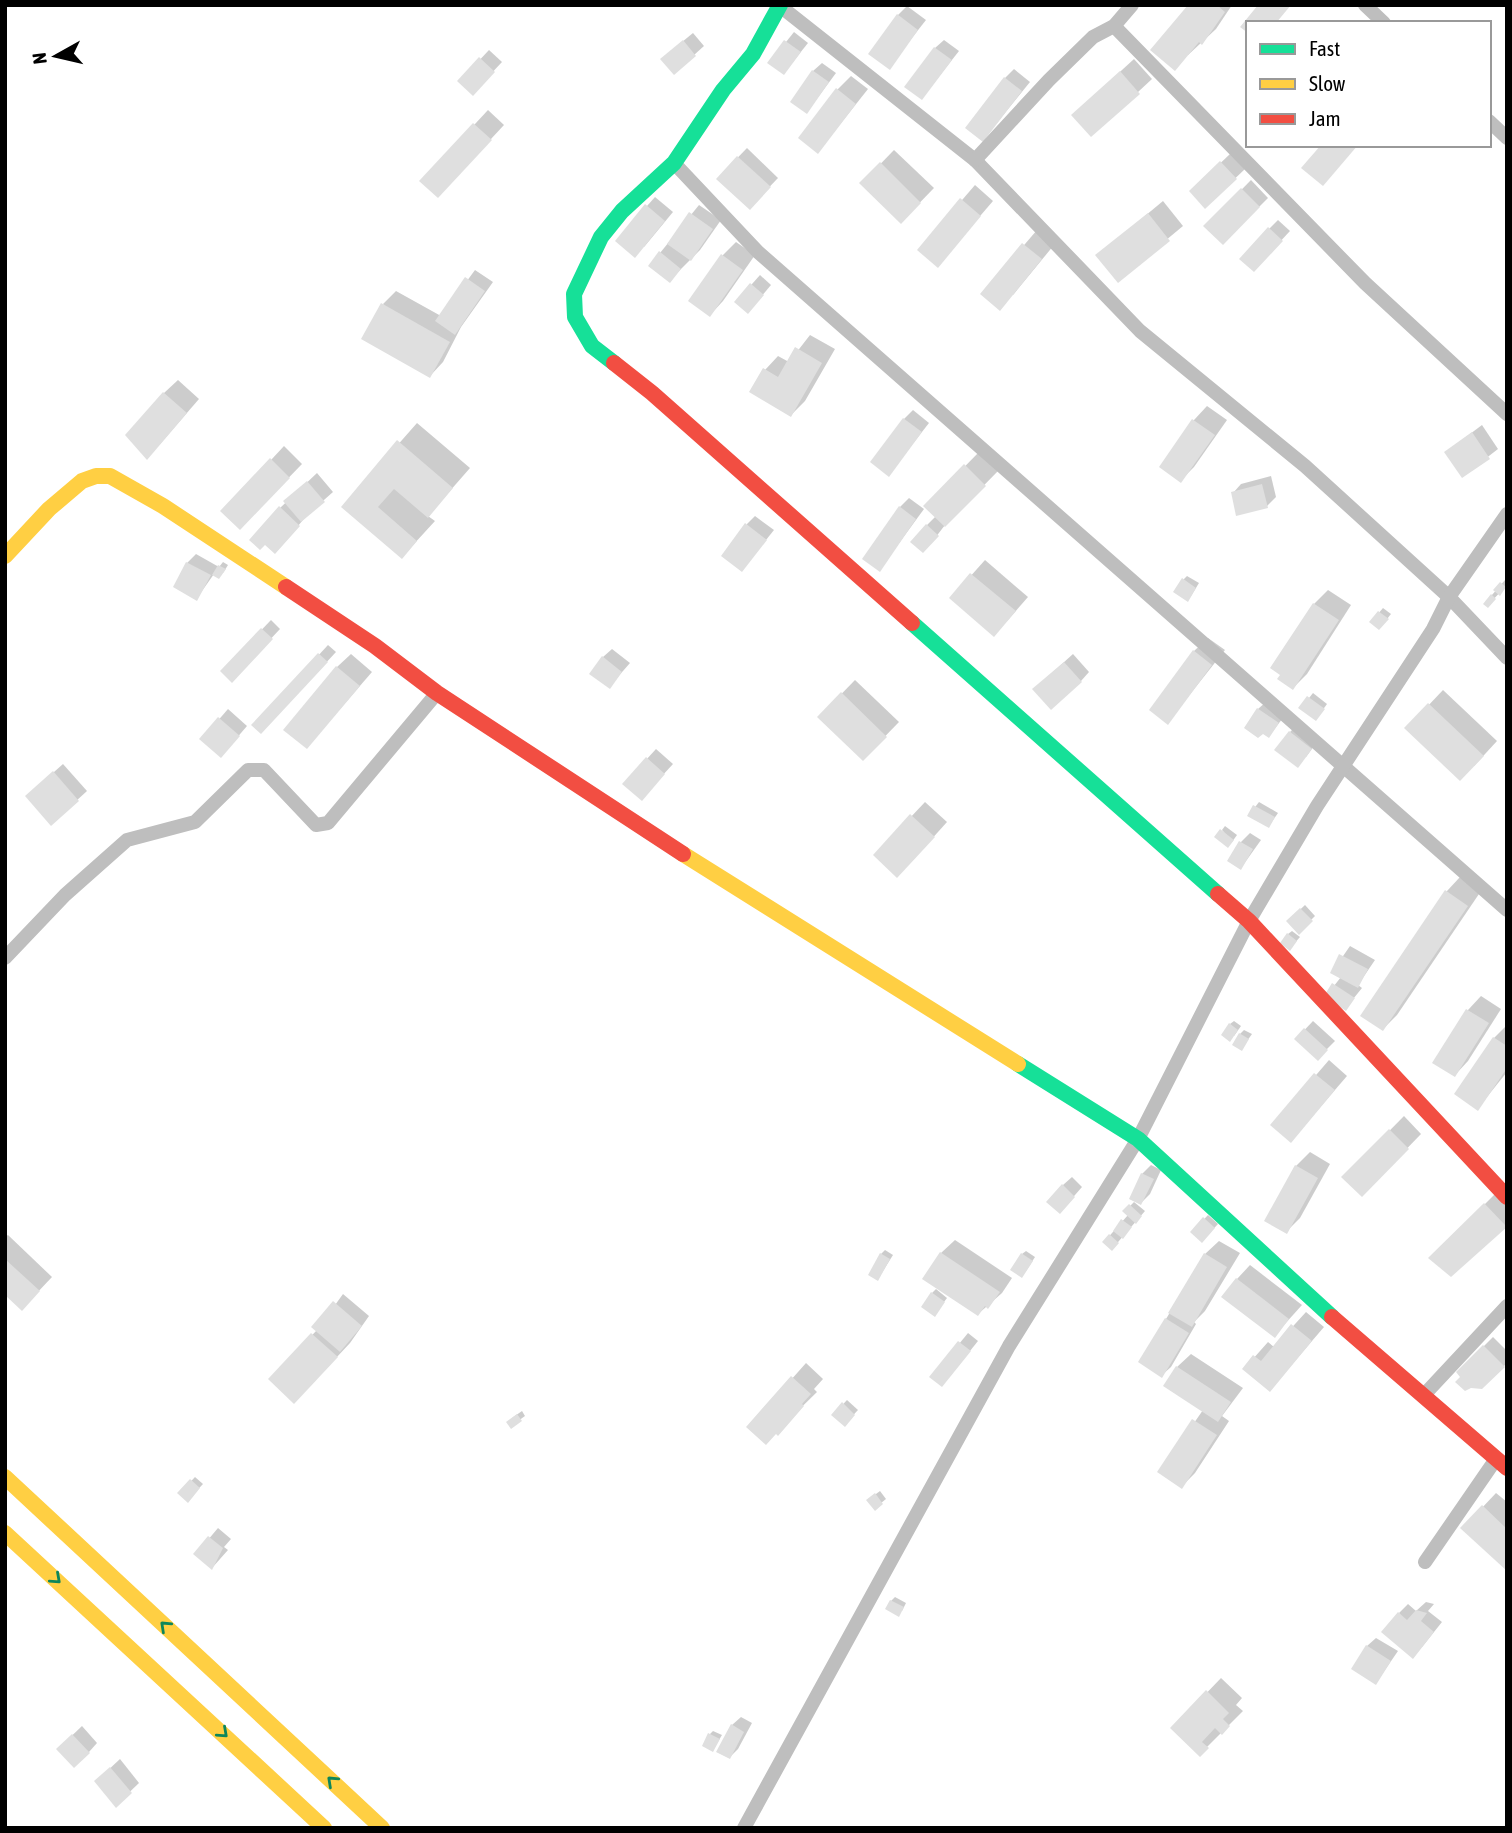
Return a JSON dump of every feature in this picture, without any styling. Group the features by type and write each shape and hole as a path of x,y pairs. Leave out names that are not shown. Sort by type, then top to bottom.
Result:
{"main road":[{"path":"780,6 753,54 723,90 674,163 622,211 601,237 574,294 575,317 592,346 652,393 1249,921 1507,1198"},
{"path":"5,556 49,509 82,481 96,476 110,476 130,486 229,548 437,693 757,902 1138,1139 1501,1464"},
{"path":"5,1477 382,1828"},
{"path":"8,1542 324,1828"}],"street":[{"path":"975,160 1093,37 1114,26 1132,5"},
{"path":"1365,5 1382,21"},
{"path":"780,6 975,160 1140,331 1305,466 1449,597 1507,658"},
{"path":"1114,26 1365,283 1507,414"},
{"path":"1491,123 1507,138"},
{"path":"674,163 758,252 1507,910"},
{"path":"750,1826 1009,1346 1138,1139 1249,921 1343,765 1433,629 1449,597 1507,514"},
{"path":"5,958 65,895 127,840 195,822 248,770 264,770 316,825 328,823 437,693"},
{"path":"1423,1396 1507,1306"},
{"path":"1425,1562 1501,1464"}],"building":[{"path":"1188,5 1217,5 1225,12 1202,45 1199,42 1175,71 1150,50"},
{"path":"1258,5 1291,5 1278,21 1246,21 1246,32 1240,27"},
{"path":"897,14 918,30 890,70 868,54"},
{"path":"683,40 696,56 674,75 660,59"},
{"path":"784,40 801,52 784,75 767,63"},
{"path":"934,47 952,60 922,100 904,87"},
{"path":"479,57 495,72 473,96 457,81"},
{"path":"812,70 829,82 807,114 790,102"},
{"path":"1120,71 1140,94 1091,137 1071,115"},
{"path":"1004,77 1022,91 983,142 965,128"},
{"path":"836,88 856,104 818,154 798,138"},
{"path":"473,123 492,140 438,198 419,181"},
{"path":"1319,147 1356,147 1323,186 1301,168"},
{"path":"737,156 771,187 750,210 716,179"},
{"path":"1220,161 1237,179 1205,209 1189,191"},
{"path":"880,162 921,203 901,224 859,183"},
{"path":"1241,188 1260,207 1223,245 1203,226"},
{"path":"960,198 981,216 938,268 917,250"},
{"path":"645,204 665,221 635,258 615,241"},
{"path":"689,212 713,229 691,261 667,244"},
{"path":"1148,213 1170,241 1118,283 1095,255"},
{"path":"1268,227 1283,241 1254,272 1239,259"},
{"path":"1022,243 1042,259 1000,311 980,294"},
{"path":"659,251 681,269 670,283 648,266"},
{"path":"721,254 743,270 710,317 688,301"},
{"path":"465,277 485,291 455,335 435,321"},
{"path":"750,283 764,295 748,314 734,302"},
{"path":"381,303 450,342 430,378 361,339"},
{"path":"795,347 822,363 791,417 749,392 763,368 778,377"},
{"path":"163,392 187,413 147,460 125,435"},
{"path":"903,418 922,432 889,477 870,462"},
{"path":"1192,419 1215,435 1181,483 1159,467"},
{"path":"1472,432 1490,459 1462,478 1444,452"},
{"path":"397,440 453,488 428,518 394,489 378,507 417,541 402,559 341,507"},
{"path":"270,458 290,478 240,530 220,511"},
{"path":"964,464 986,486 945,527 923,506"},
{"path":"307,481 325,502 301,522 283,501"},
{"path":"1262,484 1268,508 1236,516 1231,492"},
{"path":"279,506 300,526 275,554 265,545 260,550 249,540"},
{"path":"899,506 916,519 880,572 862,559"},
{"path":"745,523 767,540 742,572 721,556"},
{"path":"926,524 939,536 923,553 910,542"},
{"path":"186,562 211,575 197,601 173,587"},
{"path":"218,565 226,569 219,579 212,575"},
{"path":"970,573 1016,611 994,637 949,598"},
{"path":"1182,578 1196,588 1188,602 1173,592"},
{"path":"1500,582 1506,587 1500,596 1493,590"},
{"path":"1491,594 1496,599 1488,608 1483,604"},
{"path":"1313,603 1339,620 1293,690 1277,679 1280,675 1270,668"},
{"path":"1378,611 1389,619 1379,630 1369,622"},
{"path":"261,628 273,639 232,683 220,671"},
{"path":"1193,650 1212,665 1168,725 1149,710"},
{"path":"318,653 328,662 261,734 251,725"},
{"path":"602,656 622,672 610,689 589,674"},
{"path":"1064,662 1082,682 1051,710 1032,689"},
{"path":"336,666 360,686 307,749 283,730"},
{"path":"841,692 887,737 863,761 817,717"},
{"path":"1307,696 1325,709 1316,721 1298,708"},
{"path":"1428,703 1484,756 1460,781 1404,728"},
{"path":"1257,708 1279,723 1269,738 1263,734 1258,738 1244,728"},
{"path":"218,717 240,736 221,758 199,739"},
{"path":"1289,731 1312,749 1298,768 1274,750"},
{"path":"646,757 665,774 642,801 622,784"},
{"path":"53,771 79,801 51,826 25,796"},
{"path":"1253,805 1275,817 1269,828 1247,816"},
{"path":"910,814 935,837 897,878 873,855"},
{"path":"1220,829 1234,840 1228,848 1214,837"},
{"path":"1239,841 1253,849 1241,870 1227,861"},
{"path":"1445,890 1468,906 1383,1031 1360,1016"},
{"path":"1300,908 1313,921 1299,935 1286,921"},
{"path":"1287,933 1297,941 1290,951 1280,943"},
{"path":"1339,954 1368,969 1358,988 1330,973"},
{"path":"1332,983 1355,998 1346,1011 1324,996"},
{"path":"1466,1009 1489,1023 1455,1077 1432,1063"},
{"path":"1229,1023 1238,1030 1230,1042 1221,1035"},
{"path":"1304,1028 1328,1050 1318,1061 1294,1039"},
{"path":"1239,1033 1249,1039 1242,1051 1232,1045"},
{"path":"1493,1037 1507,1046 1507,1068 1478,1111 1454,1094"},
{"path":"1314,1073 1335,1090 1291,1143 1270,1125"},
{"path":"1389,1129 1409,1149 1362,1197 1341,1177"},
{"path":"1295,1165 1318,1178 1287,1234 1264,1221"},
{"path":"1141,1173 1154,1179 1141,1205 1129,1199"},
{"path":"1062,1184 1075,1197 1060,1214 1046,1202"},
{"path":"1484,1203 1507,1227 1451,1277 1428,1258"},
{"path":"1129,1204 1142,1216 1136,1224 1122,1211"},
{"path":"1203,1217 1215,1228 1202,1243 1190,1232"},
{"path":"1121,1219 1132,1227 1123,1239 1113,1231"},
{"path":"1109,1234 1119,1243 1112,1251 1102,1242"},
{"path":"940,1252 1000,1292 988,1309 985,1306 978,1316 922,1279"},
{"path":"880,1253 890,1259 878,1281 868,1275"},
{"path":"1021,1253 1033,1261 1022,1278 1010,1270"},
{"path":"1204,1253 1227,1267 1192,1327 1168,1313"},
{"path":"5,1259 40,1291 22,1311 5,1295"},
{"path":"1236,1278 1289,1319 1275,1338 1221,1297"},
{"path":"931,1292 945,1302 935,1317 921,1307"},
{"path":"333,1301 362,1326 340,1352 311,1327"},
{"path":"1165,1318 1189,1333 1162,1378 1138,1362"},
{"path":"1291,1324 1312,1341 1270,1392 1242,1369 1253,1355 1261,1361"},
{"path":"311,1333 338,1357 294,1404 268,1379"},
{"path":"958,1341 971,1351 942,1387 929,1377"},
{"path":"1483,1345 1505,1367 1482,1389 1471,1388 1465,1391 1455,1382 1460,1377 1456,1372"},
{"path":"1176,1366 1231,1402 1218,1422 1163,1386"},
{"path":"791,1376 811,1394 778,1436 776,1434 766,1445 746,1427"},
{"path":"842,1402 855,1415 845,1427 831,1415"},
{"path":"517,1414 522,1421 511,1429 506,1422"},
{"path":"1192,1419 1217,1435 1182,1489 1157,1472"},
{"path":"190,1479 200,1488 188,1503 177,1493"},
{"path":"875,1493 883,1504 875,1511 866,1500"},
{"path":"1482,1505 1507,1529 1507,1571 1460,1528"},
{"path":"208,1536 223,1548 212,1570 193,1554"},
{"path":"890,1600 904,1607 899,1617 885,1609"},
{"path":"1416,1610 1427,1613 1421,1621 1434,1632 1413,1659 1381,1632 1398,1612 1407,1620"},
{"path":"1366,1645 1391,1661 1376,1685 1351,1669"},
{"path":"1206,1690 1229,1713 1223,1719 1230,1726 1222,1735 1215,1728 1202,1742 1209,1748 1200,1757 1170,1728"},
{"path":"731,1724 744,1732 730,1759 716,1752"},
{"path":"708,1733 720,1739 713,1752 702,1746"},
{"path":"72,1734 90,1753 74,1768 56,1749"},
{"path":"110,1767 132,1793 116,1808 94,1781"}],"traffic: fast":[{"path":"614,363 592,346 575,317 574,294 601,237 622,211 674,163 723,90 753,54 780,5"},
{"path":"912,623 1218,894"},
{"path":"1018,1064 1138,1139 1332,1317"}],"traffic: slow":[{"path":"5,556 49,509 82,481 96,476 110,476 163,506 286,587"},
{"path":"683,854 1018,1064"},
{"path":"5,1477 382,1828"},
{"path":"5,1533 324,1828"}],"traffic: jam":[{"path":"614,363 652,393 912,623"},
{"path":"286,587 375,646 437,693 683,854"},
{"path":"1218,894 1249,921 1507,1197"},
{"path":"1332,1317 1507,1468"}]}
